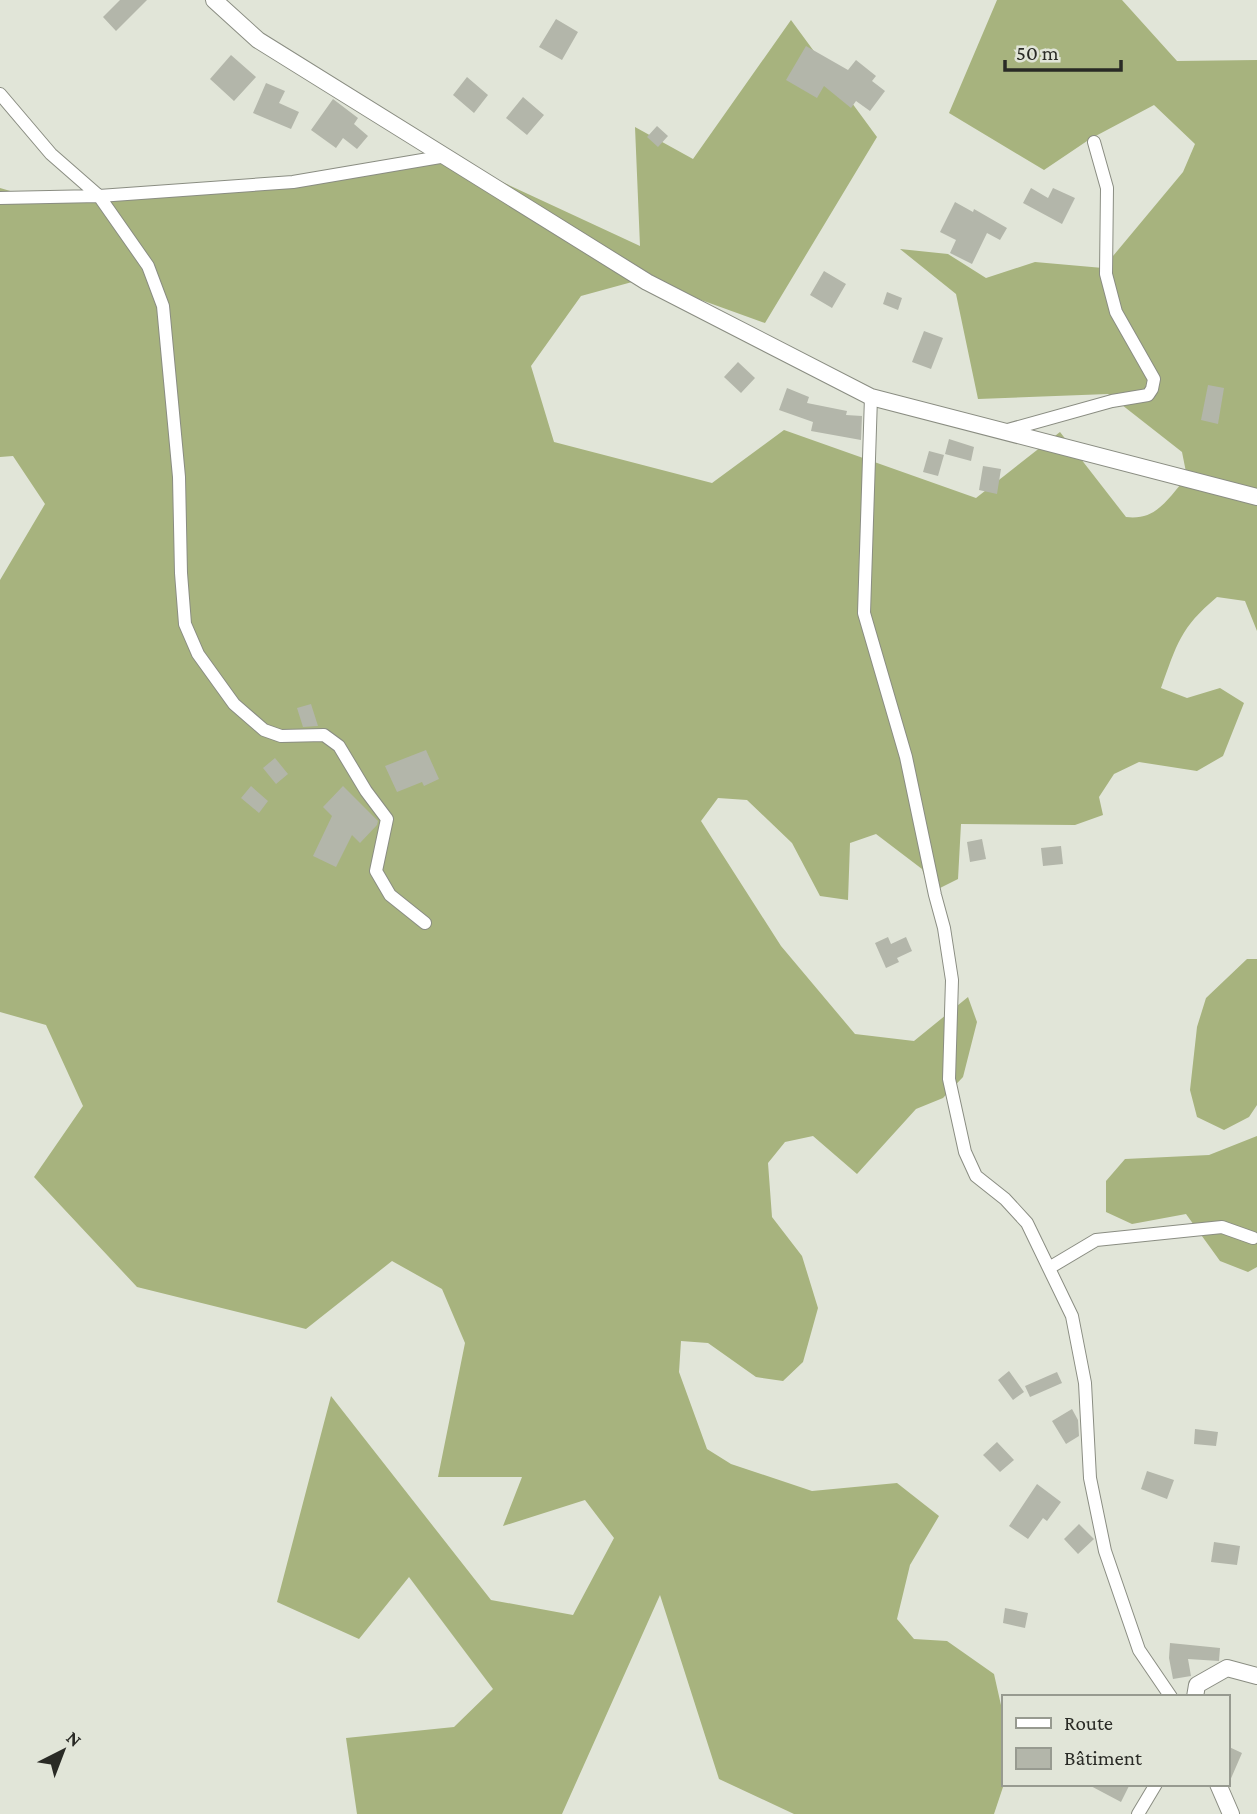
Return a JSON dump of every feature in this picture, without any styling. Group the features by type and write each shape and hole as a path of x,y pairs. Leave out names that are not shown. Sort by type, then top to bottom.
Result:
{"street":[{"path":"214,0 258,40 647,282 871,397 1257,496"},
{"path":"0,94 51,154 99,196 148,266 163,306 179,477 181,573 186,624 198,654 234,704 264,730 281,736 324,734 339,746 387,820 376,871 390,895 425,923"},
{"path":"1004,431 1112,401 1148,395 1152,389 1154,379 1116,312 1106,274 1107,188 1094,142"},
{"path":"0,198 99,196 293,181 446,156"},
{"path":"871,397 864,613 906,757 944,928 952,980 949,1079 965,1152 976,1176 1027,1223 1072,1316 1085,1383 1090,1478 1105,1551 1139,1650 1170,1695"},
{"path":"1049,1268 1096,1240 1222,1227 1253,1238"},
{"path":"1195,1695 1197,1685 1227,1668 1257,1676"},
{"path":"1138,1814 1155,1786"},
{"path":"1218,1786 1231,1814"}],"green space":[{"path":"997,0 1122,0 1177,61 1257,60 1257,631 1245,601 1217,597 1187,628 1161,688 1187,698 1220,688 1244,703 1223,756 1197,771 1139,762 1114,774 1099,797 1103,815 1075,825 961,824 958,879 930,893 922,869 876,834 850,843 848,900 820,896 792,843 747,800 718,798 701,821 781,946 855,1034 914,1041 968,997 977,1022 963,1077 943,1098 916,1109 857,1174 813,1136 785,1142 768,1163 772,1217 802,1256 818,1308 803,1362 783,1381 756,1377 708,1343 681,1341 679,1372 707,1449 731,1464 812,1491 897,1483 939,1516 910,1565 897,1619 914,1639 947,1641 994,1674 1002,1710 1003,1786 994,1814 794,1814 719,1779 660,1595 562,1814 357,1814 346,1738 454,1727 493,1689 409,1577 359,1639 277,1602 331,1396 491,1600 573,1615 614,1538 585,1500 503,1526 522,1477 438,1477 465,1343 442,1289 392,1261 306,1329 137,1287 34,1177 83,1106 46,1025 0,1012 0,580 45,504 13,456 0,457 0,188 24,195 289,179 442,154 640,246 635,127 693,159 791,20 877,137 765,323 643,279 581,296 531,366 554,442 712,483 784,430 976,498 1060,432 1126,517 1154,512 1187,477 1182,452 1108,394 978,399 956,294 900,249 948,254 986,278 1035,262 1103,268 1183,172 1195,144 1154,105 1090,139 1044,170 949,113"},
{"path":"1247,959 1257,959 1257,1105 1249,1117 1224,1130 1197,1117 1190,1090 1197,1027 1206,998"},
{"path":"1257,1136 1257,1267 1248,1272 1220,1261 1186,1214 1132,1224 1106,1212 1106,1181 1125,1159 1209,1155"}],"building":[{"path":"120,0 147,0 116,31 103,17"},
{"path":"556,19 578,32 562,60 539,47"},
{"path":"806,46 848,70 856,60 876,76 872,81 885,91 870,111 856,101 851,108 824,86 817,98 786,80"},
{"path":"231,55 256,77 234,101 210,79"},
{"path":"467,77 488,95 474,113 453,95"},
{"path":"266,83 285,91 279,103 299,112 291,129 253,113"},
{"path":"523,97 544,115 527,135 506,118"},
{"path":"333,99 358,118 354,124 368,136 357,149 343,138 336,148 311,130"},
{"path":"657,126 668,136 658,147 647,137"},
{"path":"1031,188 1048,198 1053,188 1075,198 1062,224 1023,203"},
{"path":"955,202 973,212 974,209 1007,228 1000,240 987,233 972,264 950,253 956,240 940,232"},
{"path":"824,271 846,284 832,308 810,295"},
{"path":"887,292 902,298 898,310 883,304"},
{"path":"924,331 943,338 931,369 912,362"},
{"path":"738,362 755,378 741,393 724,377"},
{"path":"1208,385 1224,388 1218,424 1201,420"},
{"path":"787,388 809,397 807,403 847,411 846,415 862,416 861,440 811,431 813,422 779,410"},
{"path":"949,439 974,447 971,461 945,454"},
{"path":"929,451 944,455 938,476 923,472"},
{"path":"983,466 1001,469 997,494 979,490"},
{"path":"311,704 318,726 303,727 297,708"},
{"path":"426,750 439,779 424,786 422,782 397,792 385,766"},
{"path":"275,758 288,774 276,784 263,768"},
{"path":"251,786 268,801 259,813 241,798"},
{"path":"343,786 378,821 360,843 352,835 336,867 313,856 332,816 323,807"},
{"path":"982,839 986,859 970,862 967,842"},
{"path":"1061,846 1063,864 1043,866 1041,848"},
{"path":"888,937 891,944 906,937 912,951 897,958 899,962 886,968 875,943"},
{"path":"1009,1371 1024,1392 1013,1400 998,1380"},
{"path":"1057,1372 1062,1383 1030,1397 1025,1386"},
{"path":"1072,1409 1078,1420 1079,1436 1066,1444 1052,1421"},
{"path":"1195,1429 1218,1432 1216,1446 1194,1444"},
{"path":"997,1442 1014,1460 1000,1472 983,1455"},
{"path":"1147,1471 1174,1480 1167,1499 1141,1489"},
{"path":"1037,1484 1061,1502 1047,1521 1043,1518 1028,1539 1009,1526"},
{"path":"1079,1524 1094,1539 1078,1554 1064,1539"},
{"path":"1214,1542 1240,1546 1237,1565 1211,1562"},
{"path":"1005,1608 1028,1613 1025,1628 1003,1623"},
{"path":"1170,1643 1220,1648 1219,1661 1188,1659 1191,1676 1173,1679 1169,1658"},
{"path":"1229,1747 1242,1753 1229,1783"},
{"path":"1091,1786 1129,1786 1121,1802"}]}
